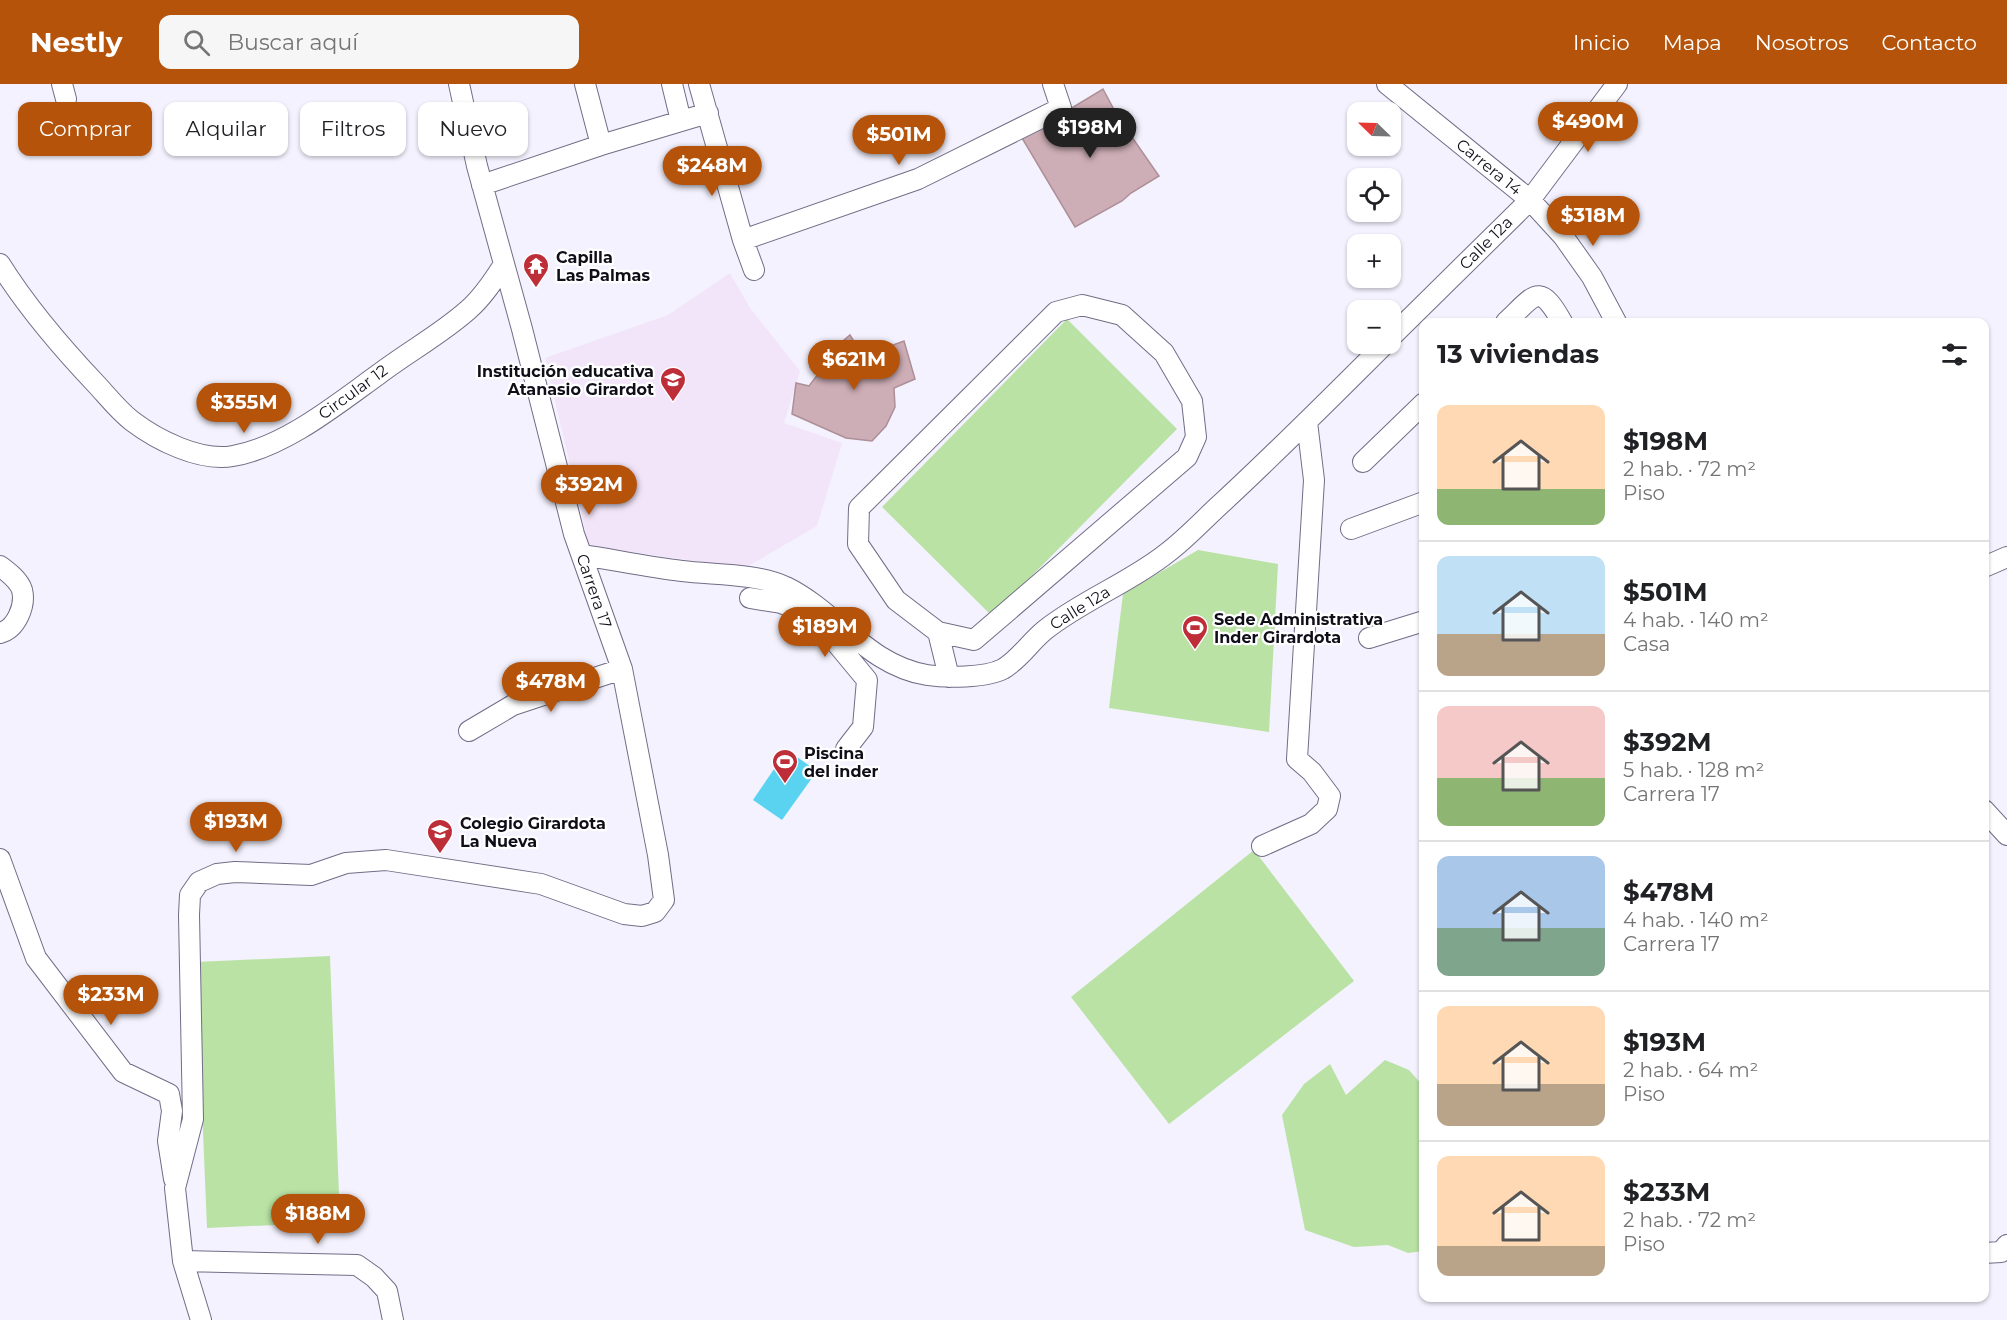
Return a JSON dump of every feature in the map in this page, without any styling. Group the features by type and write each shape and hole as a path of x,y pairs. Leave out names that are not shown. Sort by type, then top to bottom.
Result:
{"street":[{"name":"Carrera 17","path":"175,1188 193,1119 189,915 190,895 199,882 217,874 235,872 311,875 346,863 387,860 541,884 624,914 642,915 655,912 664,900 658,855 622,669 574,534 482,185 459,84"},
{"path":"585,84 601,145"},
{"path":"672,84 681,122"},
{"path":"699,84 743,240 754,270"},
{"path":"743,240 918,179 1061,108 1053,84"},
{"name":"Carrera 14","path":"1387,84 1530,200 1563,236 1592,277 1614,318"},
{"name":"Calle 12a","path":"1401,328 1530,200 1617,84"},
{"path":"482,185 601,145 708,113"},
{"name":"Circular 12","path":"0,264 21,298 63,349 130,420 165,442 200,454 230,457 266,446 324,415 468,310 488,288 504,264"},
{"path":"1510,318 1526,303 1537,296 1544,296 1560,318"},
{"path":"938,632 974,640 1187,457 1196,437 1192,401 1164,353 1122,315 1082,305 1056,312 859,508 858,544 896,600 938,632 949,677"},
{"name":"Calle 12a","path":"582,555 679,571 750,594 783,586 810,600 852,638 882,659 903,669 926,675 949,677 1002,669 1022,654 1044,630 1167,554 1376,354"},
{"path":"1363,462 1419,408"},
{"path":"1262,846 1311,824 1327,809 1330,796 1312,772 1297,759 1314,480 1307,422"},
{"path":"1352,529 1419,504"},
{"path":"1989,565 2007,557"},
{"path":"0,566 13,576 22,590 22,606 16,621 0,633"},
{"path":"750,594 782,603 814,616 867,680 863,727 846,750"},
{"path":"1369,638 1419,623"},
{"path":"469,731 513,705 622,669"},
{"path":"1989,815 2007,835"},
{"path":"0,859 36,958 123,1072 169,1094 172,1111 168,1141 183,1261 201,1320"},
{"path":"1989,1253 2001,1252 2007,1245"},
{"path":"183,1261 357,1265 374,1276 387,1291 393,1320"}],"shaded area":[{"name":"Institución educativa Atanasio Girardot","path":"730,273 750,308 800,371 784,423 842,443 817,526 745,568 589,546 545,358 668,315"}],"green space":[{"path":"1067,319 1177,429 992,616 882,507"},
{"name":"Sede Administrativa Inder Girardota","path":"1198,550 1278,564 1269,732 1109,708 1123,594"},
{"path":"1254,850 1354,981 1169,1124 1071,997"},
{"path":"330,956 340,1222 207,1228 196,962"},
{"path":"1385,1060 1409,1070 1419,1081 1419,1252 1408,1253 1388,1245 1354,1247 1305,1230 1282,1115 1304,1084 1330,1064 1346,1095"}],"water":[{"name":"Piscina del inder","path":"787,750 817,771 782,820 753,800"}],"building":[{"path":"1103,89 1118,117 1159,176 1122,201 1075,227 1022,138"},
{"path":"850,335 870,368 879,350 904,341 915,379 894,388 895,407 886,426 872,441 846,438 792,414 796,383 809,386 826,364 829,353"}],"place":[{"name":"Capilla Las Palmas","path":"536,289"},
{"name":"Institución educativa Atanasio Girardot","path":"673,403"},
{"name":"Sede Administrativa Inder Girardota","path":"1195,651"},
{"name":"Piscina del inder","path":"785,785"},
{"name":"Colegio Girardota La Nueva","path":"440,855"}]}
